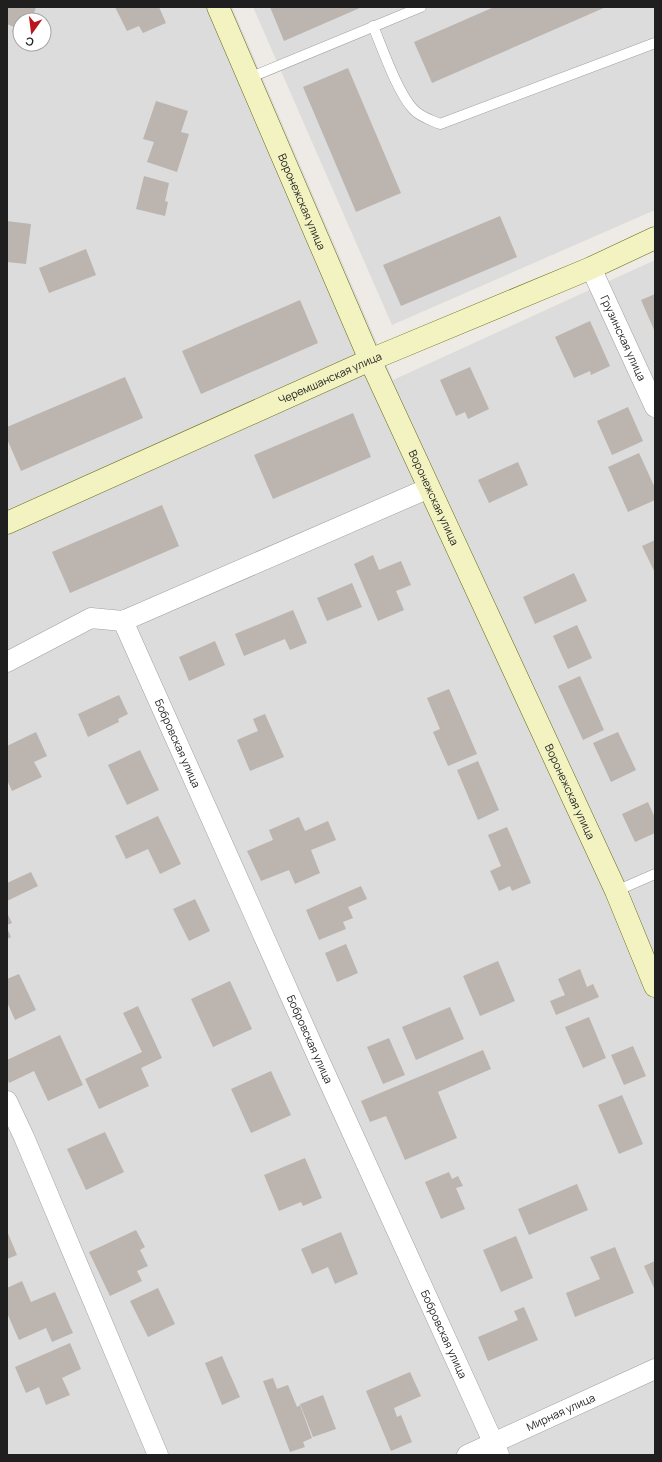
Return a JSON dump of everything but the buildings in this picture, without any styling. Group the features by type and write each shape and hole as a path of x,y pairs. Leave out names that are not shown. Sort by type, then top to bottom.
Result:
{"street":[{"name":"Воронежская улица","path":"218,7 370,360 616,891 655,986"},
{"name":"Черемшанская улица","path":"7,523 370,360 592,268 655,238"},
{"name":"Грузинская улица","path":"592,268 655,407"},
{"path":"7,662 91,618 123,621 429,488"},
{"name":"Бобровская улица","path":"123,621 315,1051 496,1449"},
{"path":"7,1101 24,1137 158,1455"},
{"name":"Мирная улица","path":"467,1455 496,1449 655,1369"}],"lane":[{"path":"249,78 421,7"},
{"path":"373,26 400,88 414,110 422,116 440,124 655,44"},
{"path":"616,891 655,874"}],"shaded area":[{"path":"7,7 232,7 393,380 655,260 655,1455 7,1455"},
{"path":"253,7 655,7 655,210 392,325"}]}
